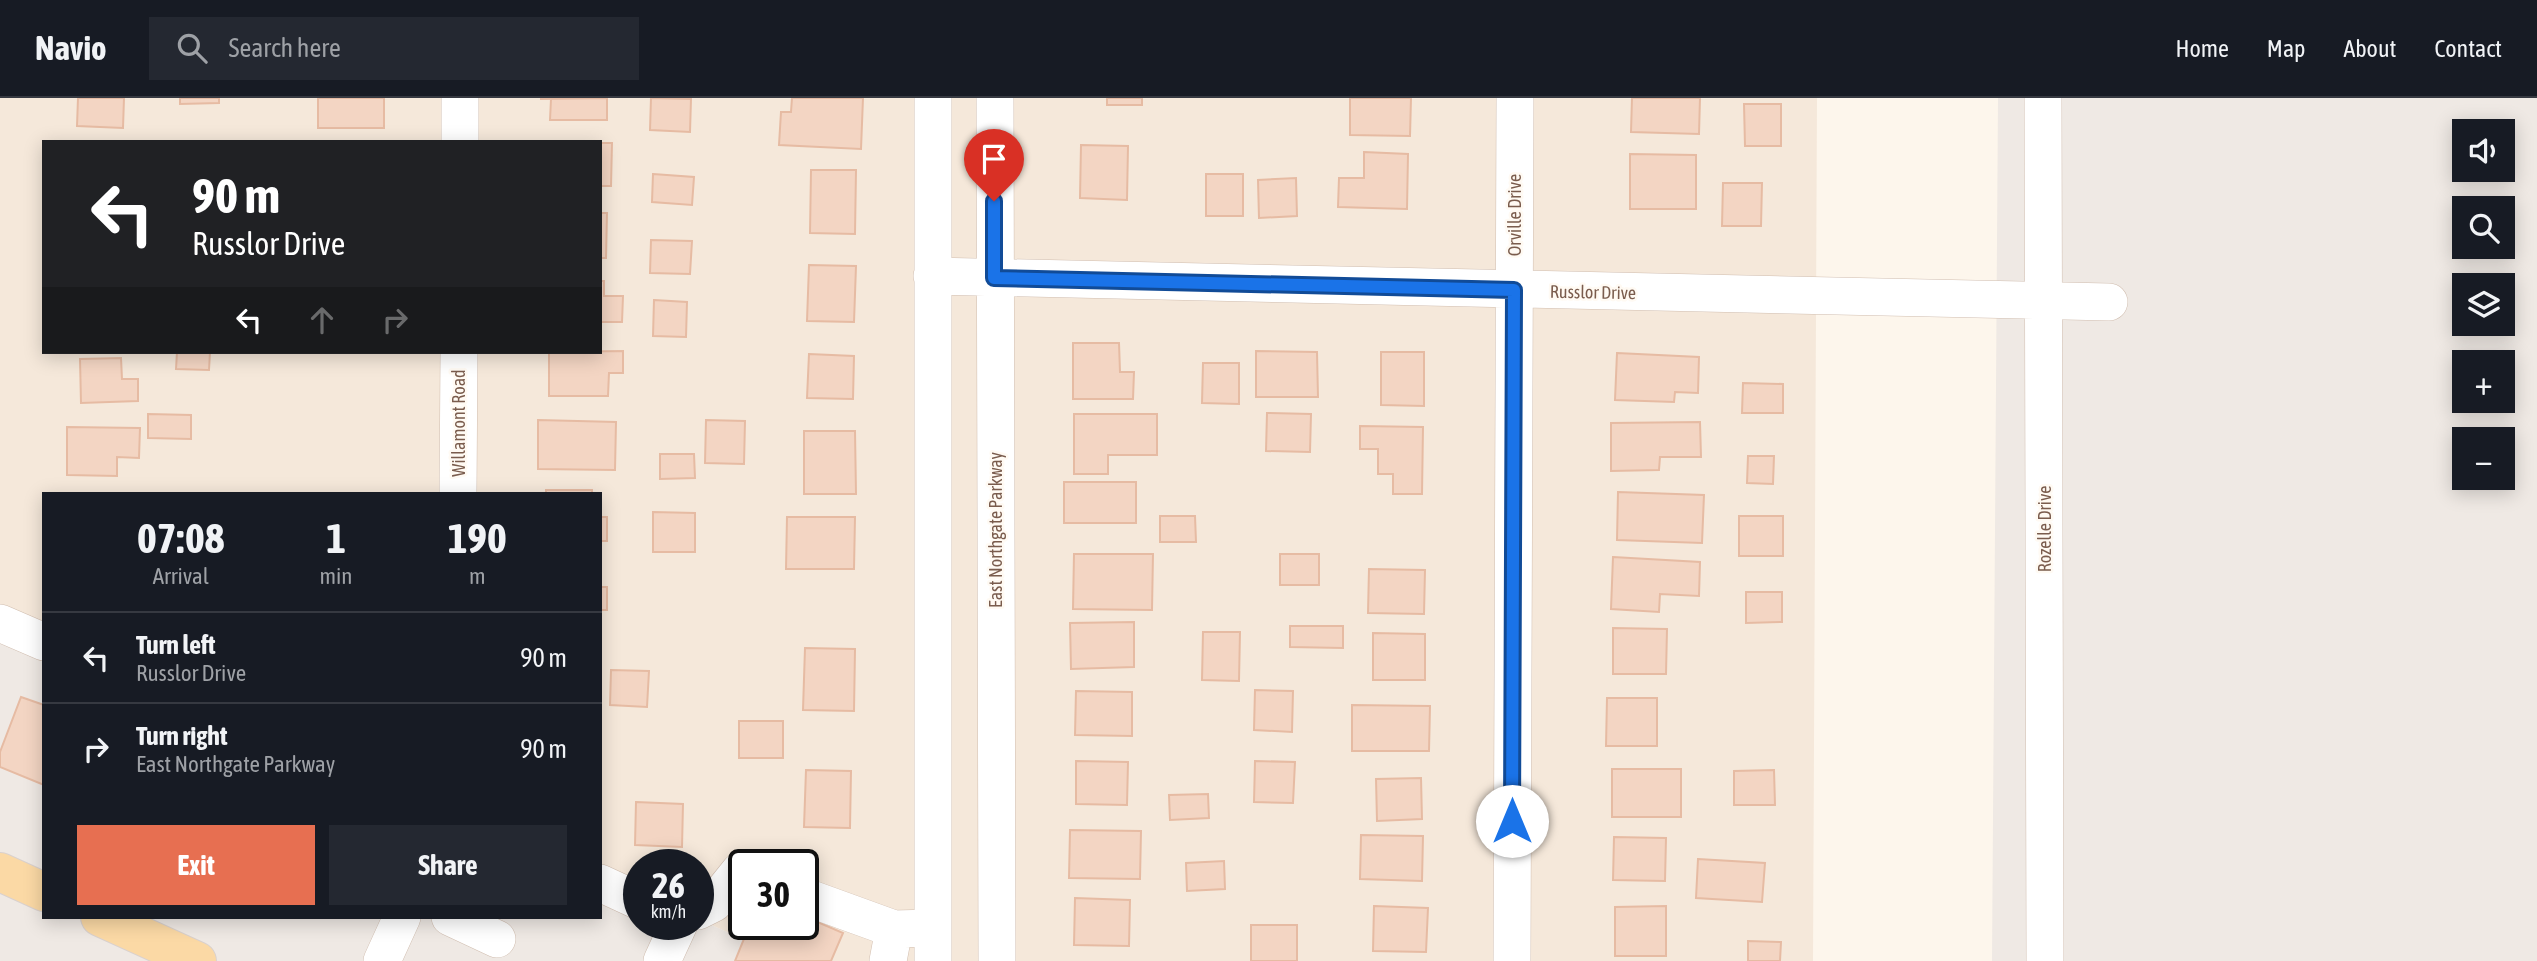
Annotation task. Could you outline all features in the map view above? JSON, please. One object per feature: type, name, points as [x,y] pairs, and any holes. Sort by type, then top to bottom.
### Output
[{"type":"main road","points":[[0,872],[42,891]]},
{"type":"main road","points":[[104,919],[197,961]]},
{"type":"street","points":[[460,98],[460,140]]},
{"type":"street","points":[[819,905],[891,945],[933,944],[933,98]]},
{"type":"street","name":"East Northgate Parkway","points":[[995,98],[997,961]]},
{"type":"street","name":"Orville Drive","points":[[1511,961],[1515,98]]},
{"type":"street","name":"Rozelle Drive","points":[[2043,98],[2045,961]]},
{"type":"street","name":"Russlor Drive","points":[[932,276],[2109,303]]},
{"type":"street","name":"Willamont Road","points":[[458,492],[459,354]]},
{"type":"street","points":[[0,623],[42,641]]},
{"type":"street","points":[[602,884],[623,894]]},
{"type":"street","points":[[714,903],[728,886]]},
{"type":"street","points":[[382,961],[401,919]]},
{"type":"street","points":[[454,919],[497,939]]},
{"type":"street","points":[[662,961],[672,940]]},
{"type":"shaded area","points":[[0,98],[1817,98],[1813,961],[792,961],[745,940],[819,940],[819,849],[728,849],[728,932],[714,926],[714,849],[623,849],[623,885],[602,876],[602,492],[42,492],[42,624],[0,605]]},
{"type":"shaded area","points":[[1998,98],[2537,98],[2537,961],[1992,961]]},
{"type":"shaded area","points":[[0,605],[42,624],[42,919],[602,919],[602,876],[623,885],[623,940],[714,940],[714,926],[728,932],[728,940],[745,940],[792,961],[0,961]]},
{"type":"building","points":[[78,98],[124,98],[123,128],[77,126]]},
{"type":"building","points":[[180,98],[219,98],[219,103],[180,104]]},
{"type":"building","points":[[318,98],[384,98],[384,128],[318,128]]},
{"type":"building","points":[[607,98],[607,120],[550,120],[551,99],[540,99]]},
{"type":"building","points":[[651,98],[691,99],[690,132],[650,130]]},
{"type":"building","points":[[792,98],[863,98],[861,149],[779,145],[781,112],[791,112]]},
{"type":"building","points":[[1107,98],[1142,98],[1142,105],[1107,105]]},
{"type":"building","points":[[1350,98],[1411,98],[1410,136],[1350,135]]},
{"type":"building","points":[[1632,98],[1700,98],[1699,134],[1631,132]]},
{"type":"building","points":[[1744,104],[1781,104],[1781,146],[1745,146]]},
{"type":"building","points":[[602,143],[612,143],[611,186],[602,186]]},
{"type":"building","points":[[1081,145],[1128,146],[1127,200],[1080,198]]},
{"type":"building","points":[[1364,152],[1408,154],[1407,209],[1338,207],[1339,178],[1364,178]]},
{"type":"building","points":[[1630,154],[1696,155],[1696,209],[1630,209]]},
{"type":"building","points":[[811,170],[856,170],[855,234],[810,233]]},
{"type":"building","points":[[653,174],[694,177],[692,205],[652,202]]},
{"type":"building","points":[[1206,174],[1243,174],[1243,216],[1206,216]]},
{"type":"building","points":[[1296,178],[1297,216],[1259,218],[1258,180]]},
{"type":"building","points":[[1723,183],[1762,183],[1761,226],[1722,226]]},
{"type":"building","points":[[602,213],[607,213],[606,258],[602,258]]},
{"type":"building","points":[[651,240],[692,241],[690,274],[650,273]]},
{"type":"building","points":[[809,265],[856,266],[854,322],[807,321]]},
{"type":"building","points":[[602,281],[604,296],[623,296],[622,322],[602,322]]},
{"type":"building","points":[[654,300],[687,302],[686,337],[653,336]]},
{"type":"building","points":[[1073,343],[1119,343],[1120,372],[1134,372],[1133,399],[1073,399]]},
{"type":"building","points":[[602,351],[623,351],[623,373],[609,373],[608,396],[549,396],[549,354],[602,354]]},
{"type":"building","points":[[1256,351],[1317,352],[1318,397],[1256,397]]},
{"type":"building","points":[[1381,352],[1424,352],[1424,406],[1381,405]]},
{"type":"building","points":[[1617,353],[1699,357],[1698,393],[1675,392],[1674,402],[1615,400]]},
{"type":"building","points":[[177,354],[210,354],[209,370],[176,369]]},
{"type":"building","points":[[809,354],[854,356],[853,399],[807,398]]},
{"type":"building","points":[[121,358],[122,379],[138,379],[138,401],[81,403],[80,359]]},
{"type":"building","points":[[1203,363],[1239,363],[1239,404],[1202,403]]},
{"type":"building","points":[[1743,383],[1783,384],[1783,413],[1742,413]]},
{"type":"building","points":[[1267,413],[1311,414],[1310,452],[1266,451]]},
{"type":"building","points":[[148,414],[191,415],[191,439],[148,438]]},
{"type":"building","points":[[1074,414],[1157,414],[1157,455],[1108,455],[1108,474],[1074,474]]},
{"type":"building","points":[[538,420],[616,422],[615,470],[538,469]]},
{"type":"building","points":[[706,420],[745,421],[744,464],[705,463]]},
{"type":"building","points":[[1700,422],[1701,457],[1660,457],[1659,470],[1611,471],[1611,423]]},
{"type":"building","points":[[1360,426],[1423,427],[1422,494],[1393,494],[1393,474],[1378,474],[1378,449],[1360,449]]},
{"type":"building","points":[[67,427],[140,428],[139,458],[117,457],[117,476],[67,475]]},
{"type":"building","points":[[804,431],[855,431],[856,494],[804,494]]},
{"type":"building","points":[[660,454],[694,454],[695,478],[660,479]]},
{"type":"building","points":[[1748,456],[1774,456],[1773,484],[1747,483]]},
{"type":"building","points":[[1064,482],[1136,482],[1136,523],[1064,523]]},
{"type":"building","points":[[546,490],[592,490],[592,492]]},
{"type":"building","points":[[1618,492],[1704,495],[1702,543],[1617,540]]},
{"type":"building","points":[[653,512],[695,513],[695,552],[653,552]]},
{"type":"building","points":[[1160,516],[1195,516],[1196,542],[1160,542]]},
{"type":"building","points":[[1739,516],[1783,516],[1783,556],[1739,556]]},
{"type":"building","points":[[602,517],[607,517],[607,541],[602,541]]},
{"type":"building","points":[[787,517],[855,517],[854,569],[786,569]]},
{"type":"building","points":[[1074,554],[1153,554],[1152,610],[1073,609]]},
{"type":"building","points":[[1280,554],[1319,554],[1319,585],[1280,585]]},
{"type":"building","points":[[1613,557],[1700,562],[1699,596],[1660,594],[1659,612],[1611,609]]},
{"type":"building","points":[[1369,569],[1425,570],[1424,614],[1368,613]]},
{"type":"building","points":[[602,587],[607,587],[607,610],[602,610]]},
{"type":"building","points":[[1746,592],[1782,592],[1782,622],[1746,623]]},
{"type":"building","points":[[1134,622],[1134,667],[1071,669],[1070,623]]},
{"type":"building","points":[[1290,626],[1343,626],[1343,648],[1290,647]]},
{"type":"building","points":[[1613,628],[1667,629],[1666,674],[1613,674]]},
{"type":"building","points":[[1203,632],[1240,632],[1239,681],[1202,680]]},
{"type":"building","points":[[1373,633],[1425,634],[1425,680],[1373,680]]},
{"type":"building","points":[[805,648],[855,649],[854,711],[803,710]]},
{"type":"building","points":[[611,670],[649,671],[647,707],[610,705]]},
{"type":"building","points":[[1255,690],[1293,691],[1292,732],[1254,730]]},
{"type":"building","points":[[1076,691],[1132,692],[1132,736],[1075,735]]},
{"type":"building","points":[[21,697],[42,704],[42,784],[0,767],[0,752]]},
{"type":"building","points":[[1607,698],[1657,698],[1657,746],[1606,746]]},
{"type":"building","points":[[1352,705],[1430,706],[1429,751],[1352,751]]},
{"type":"building","points":[[739,721],[783,721],[783,758],[739,758]]},
{"type":"building","points":[[1076,761],[1128,762],[1127,805],[1076,804]]},
{"type":"building","points":[[1255,761],[1295,762],[1293,803],[1254,802]]},
{"type":"building","points":[[1612,769],[1681,769],[1681,817],[1612,817]]},
{"type":"building","points":[[806,770],[851,771],[850,828],[804,827]]},
{"type":"building","points":[[1774,770],[1775,805],[1734,805],[1734,771]]},
{"type":"building","points":[[1421,778],[1422,819],[1377,821],[1376,779]]},
{"type":"building","points":[[1208,794],[1209,818],[1170,820],[1169,795]]},
{"type":"building","points":[[636,802],[683,804],[682,847],[635,845]]},
{"type":"building","points":[[1070,830],[1141,831],[1140,879],[1069,878]]},
{"type":"building","points":[[1361,835],[1423,836],[1422,881],[1360,879]]},
{"type":"building","points":[[1614,837],[1666,838],[1665,881],[1613,880]]},
{"type":"building","points":[[1698,859],[1765,863],[1762,902],[1696,898]]},
{"type":"building","points":[[1224,861],[1225,889],[1187,891],[1186,863]]},
{"type":"building","points":[[1075,898],[1130,900],[1129,946],[1074,945]]},
{"type":"building","points":[[1374,906],[1428,908],[1426,952],[1373,951]]},
{"type":"building","points":[[1666,906],[1666,956],[1615,956],[1615,907]]},
{"type":"building","points":[[819,923],[843,933],[831,961],[735,961],[744,940],[819,940]]},
{"type":"building","points":[[1251,925],[1297,925],[1297,961],[1251,961]]},
{"type":"building","points":[[1748,941],[1781,942],[1780,961],[1748,961]]},
{"type":"route","points":[[994,201],[994,278],[1514,290],[1512,821]]}]
